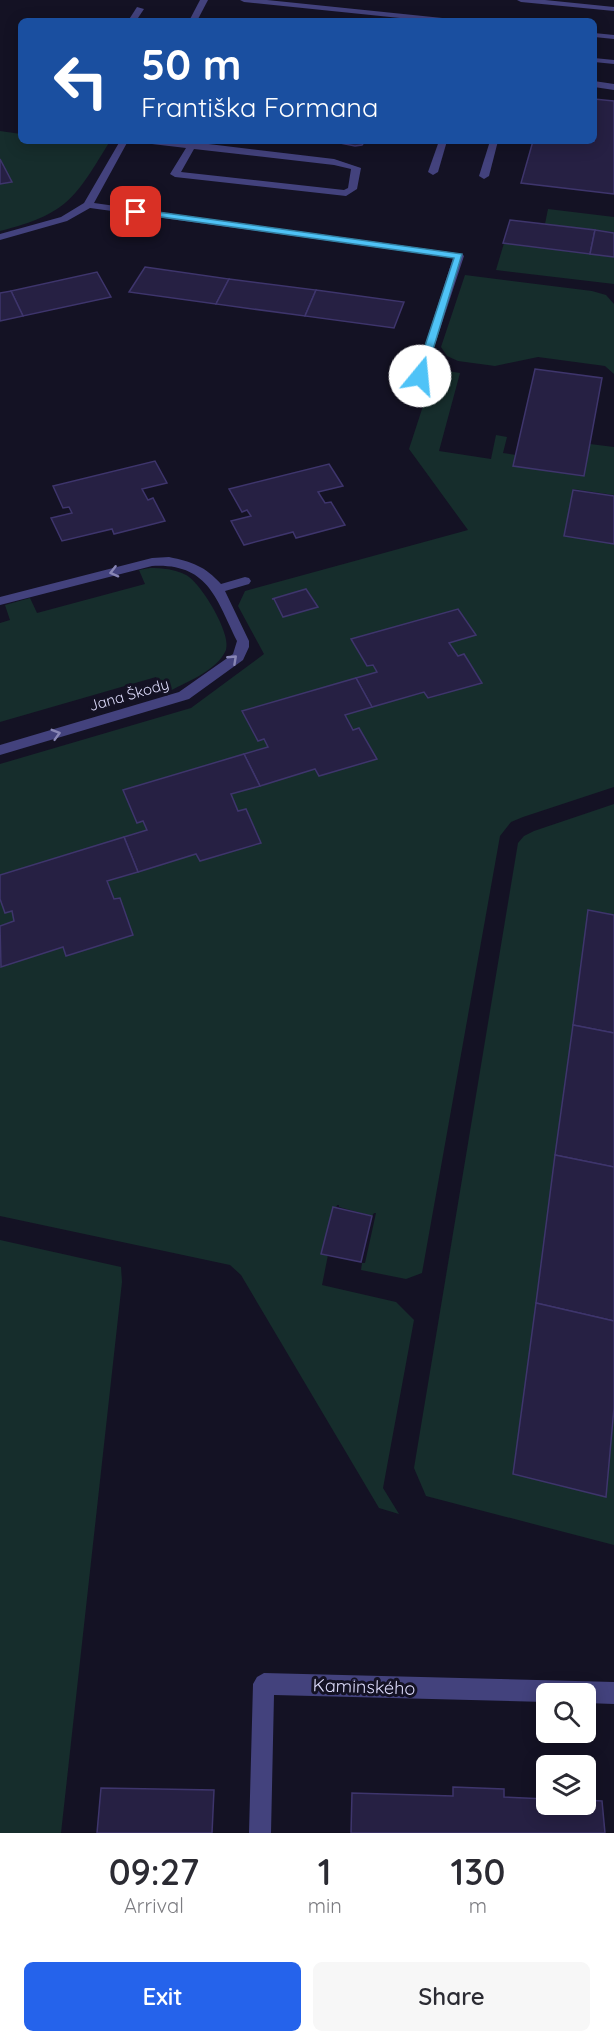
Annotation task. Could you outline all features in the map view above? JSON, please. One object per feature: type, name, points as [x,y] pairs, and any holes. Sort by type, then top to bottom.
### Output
[{"type":"street","points":[[195,18],[204,0]]},
{"type":"street","points":[[244,0],[422,18]]},
{"type":"street","points":[[521,0],[614,9]]},
{"type":"street","points":[[134,18],[140,9]]},
{"type":"street","points":[[597,35],[614,37]]},
{"type":"street","points":[[597,60],[614,62]]},
{"type":"street","points":[[597,84],[614,87]]},
{"type":"street","points":[[0,237],[64,219],[88,205],[122,144]]},
{"type":"street","points":[[176,144],[345,165],[356,168],[352,189],[346,193],[175,174],[192,146]]},
{"type":"street","points":[[433,172],[442,144]]},
{"type":"street","points":[[484,176],[493,144]]},
{"type":"street","points":[[88,205],[459,256],[420,376]]},
{"type":"street","name":"Jana Škody","points":[[0,601],[152,562],[183,564],[204,573],[218,589],[243,641],[238,657],[184,696],[0,750]]},
{"type":"street","points":[[218,589],[246,581]]},
{"type":"street","name":"Kaminského","points":[[260,1833],[264,1684],[614,1694]]},
{"type":"green space","points":[[0,131],[18,134],[18,144],[108,144],[88,177],[67,201],[41,218],[0,231]]},
{"type":"green space","points":[[548,209],[614,217],[614,232],[545,224]]},
{"type":"green space","points":[[504,243],[614,256],[614,284],[496,270]]},
{"type":"green space","points":[[465,275],[592,291],[606,295],[614,304],[614,374],[605,366],[538,357],[495,366],[458,361],[447,356],[441,347]]},
{"type":"green space","points":[[435,369],[460,373],[439,451],[491,459],[496,435],[507,437],[503,453],[516,455],[514,465],[584,475],[590,444],[614,447],[614,495],[573,489],[565,535],[614,543],[614,787],[511,822],[500,836],[422,1273],[406,1279],[361,1270],[362,1263],[365,1263],[376,1213],[372,1216],[337,1205],[325,1254],[328,1255],[322,1285],[396,1302],[414,1320],[383,1488],[399,1514],[379,1508],[241,1275],[230,1265],[0,1216],[0,764],[191,708],[264,654],[238,606],[245,591],[468,530],[409,449]]},
{"type":"green space","points":[[150,568],[177,571],[186,575],[199,588],[214,610],[224,633],[227,643],[222,657],[199,676],[166,693],[156,677],[0,722],[0,623],[10,620],[5,605],[30,598],[37,613],[145,584],[139,570]]},
{"type":"green space","points":[[614,804],[614,1545],[426,1496],[414,1468],[518,843],[524,836],[534,831]]},
{"type":"green space","points":[[0,1240],[121,1267],[122,1282],[61,1833],[0,1833]]},
{"type":"building","points":[[597,99],[614,101],[614,194],[521,183],[532,144],[597,144]]},
{"type":"building","points":[[0,159],[12,182],[0,184]]},
{"type":"building","points":[[510,220],[595,230],[590,254],[503,243]]},
{"type":"building","points":[[595,230],[614,233],[614,257],[590,254]]},
{"type":"building","points":[[145,267],[229,279],[216,304],[129,292]]},
{"type":"building","points":[[97,272],[111,297],[23,316],[11,291]]},
{"type":"building","points":[[229,279],[316,290],[305,316],[216,304]]},
{"type":"building","points":[[316,290],[404,302],[394,328],[305,316]]},
{"type":"building","points":[[11,291],[23,316],[0,321],[0,293]]},
{"type":"building","points":[[535,369],[602,378],[584,476],[513,466]]},
{"type":"building","points":[[155,461],[167,483],[142,489],[148,500],[153,498],[165,521],[114,534],[112,529],[62,541],[51,518],[72,513],[69,507],[63,508],[53,486]]},
{"type":"building","points":[[329,464],[343,486],[318,492],[325,503],[331,502],[345,525],[296,538],[293,532],[244,545],[231,521],[251,516],[247,510],[242,512],[229,489]]},
{"type":"building","points":[[573,490],[614,496],[614,544],[564,536]]},
{"type":"building","points":[[306,589],[318,607],[283,617],[272,599]]},
{"type":"building","points":[[458,609],[476,635],[449,643],[458,656],[464,654],[482,683],[428,698],[424,692],[372,707],[356,678],[377,672],[373,665],[367,666],[351,639]]},
{"type":"building","points":[[356,678],[372,707],[345,715],[353,730],[359,728],[377,759],[319,776],[315,769],[260,786],[244,754],[268,747],[264,739],[258,741],[242,711]]},
{"type":"building","points":[[244,754],[260,786],[231,794],[238,811],[246,809],[261,843],[200,861],[196,854],[138,872],[124,837],[147,830],[143,821],[137,823],[123,790]]},
{"type":"building","points":[[124,837],[138,872],[107,881],[114,899],[120,898],[133,935],[66,956],[63,947],[1,967],[0,926],[14,921],[12,911],[5,913],[0,899],[0,875]]},
{"type":"building","points":[[588,910],[614,915],[614,1033],[573,1025]]},
{"type":"building","points":[[573,1025],[614,1033],[614,1167],[555,1155]]},
{"type":"building","points":[[555,1155],[614,1167],[614,1321],[536,1303]]},
{"type":"building","points":[[333,1207],[372,1216],[361,1262],[321,1254]]},
{"type":"building","points":[[536,1303],[614,1321],[614,1408],[606,1497],[513,1474]]},
{"type":"building","points":[[453,1787],[504,1789],[504,1797],[536,1799],[536,1815],[596,1815],[596,1801],[602,1801],[605,1833],[351,1833],[352,1793],[453,1796]]},
{"type":"building","points":[[101,1788],[214,1790],[212,1833],[97,1833]]},
{"type":"route","points":[[136,212],[459,256],[420,376]]}]
